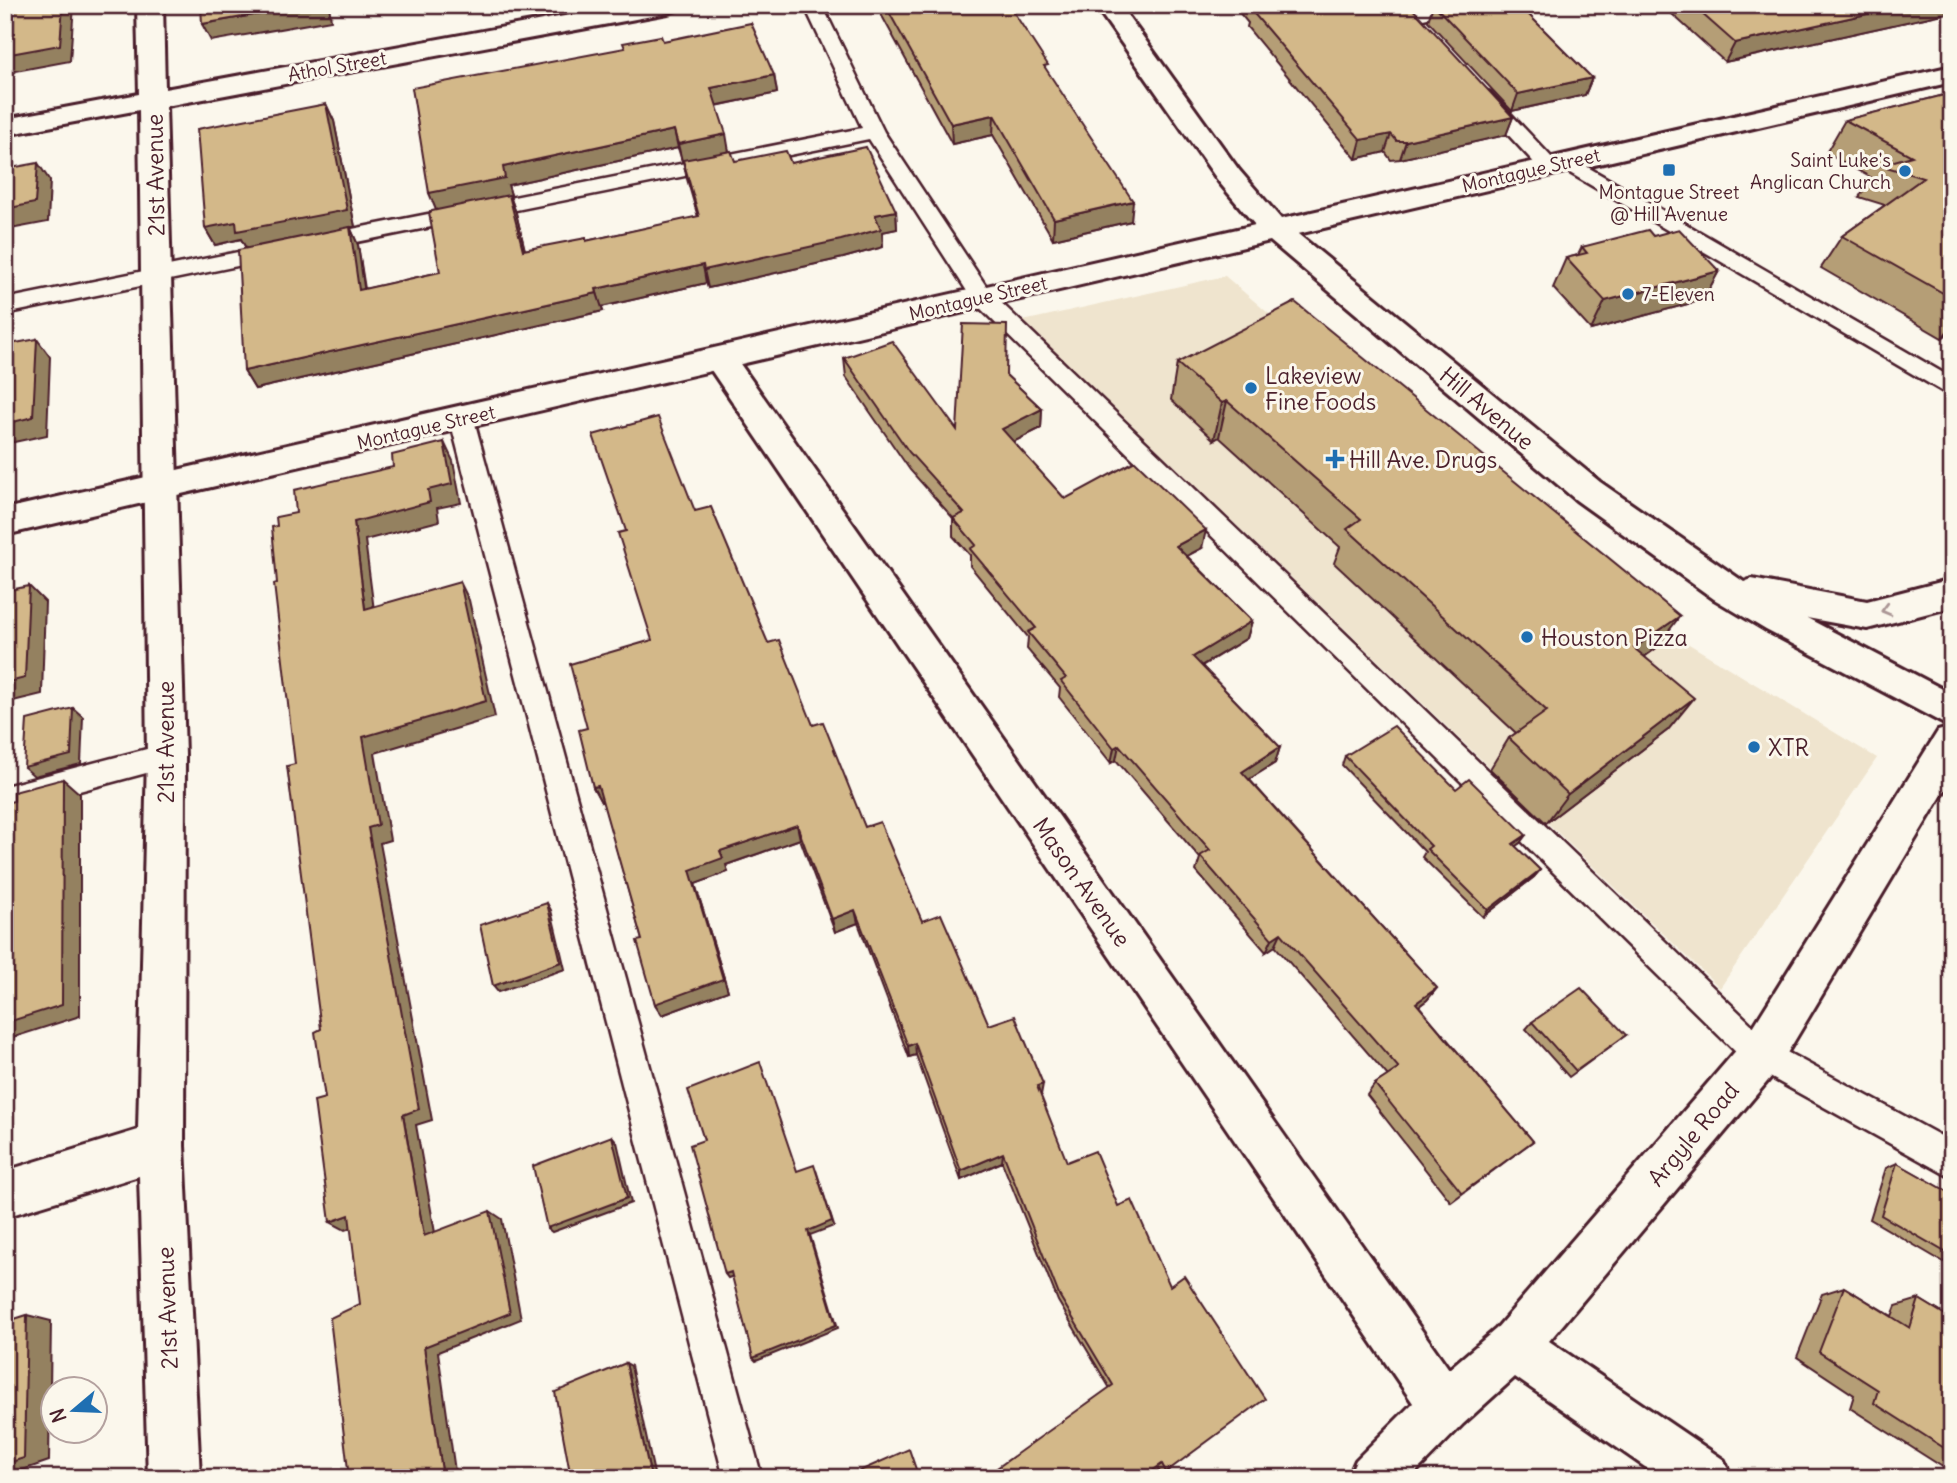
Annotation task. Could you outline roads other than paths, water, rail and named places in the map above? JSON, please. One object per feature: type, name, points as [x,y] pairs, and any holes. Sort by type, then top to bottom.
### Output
[{"type":"street","name":"21st Avenue","points":[[150,5],[166,756],[161,1146],[174,1478]]},
{"type":"street","name":"Athol Street","points":[[5,127],[668,5]]},
{"type":"street","name":"Hill Avenue","points":[[1107,5],[1229,176],[1273,229],[1587,491],[1727,589],[1779,620],[1952,712]]},
{"type":"street","name":"Montague Street","points":[[5,522],[1952,74]]},
{"type":"street","name":"Mason Avenue","points":[[720,359],[1445,1406]]},
{"type":"street","points":[[1727,589],[1867,615],[1952,593]]},
{"type":"street","name":"Argyle Road","points":[[1374,1478],[1445,1406],[1513,1346],[1761,1055],[1952,743]]},
{"type":"street","points":[[5,1194],[161,1146]]},
{"type":"street","points":[[1513,1346],[1706,1478]]},
{"type":"lane","points":[[813,5],[874,132],[982,297],[1761,1055],[1952,1161]]},
{"type":"lane","points":[[1405,11],[1461,5]]},
{"type":"lane","points":[[1405,11],[1428,36]]},
{"type":"lane","points":[[1474,86],[1556,164],[1952,389]]},
{"type":"lane","points":[[5,307],[874,132]]},
{"type":"lane","points":[[462,419],[743,1478]]},
{"type":"lane","points":[[5,799],[166,756]]},
{"type":"place","name":"Montague Street @ Hill Avenue","points":[[1669,170]]},
{"type":"place","name":"Saint Luke's Anglican Church","points":[[1905,171]]},
{"type":"place","name":"7-Eleven","points":[[1628,294]]},
{"type":"place","name":"Lakeview Fine Foods","points":[[1251,388]]},
{"type":"place","name":"Hill Ave. Drugs","points":[[1335,459]]},
{"type":"place","name":"Houston Pizza","points":[[1527,637]]},
{"type":"place","name":"XTR","points":[[1754,747]]}]
